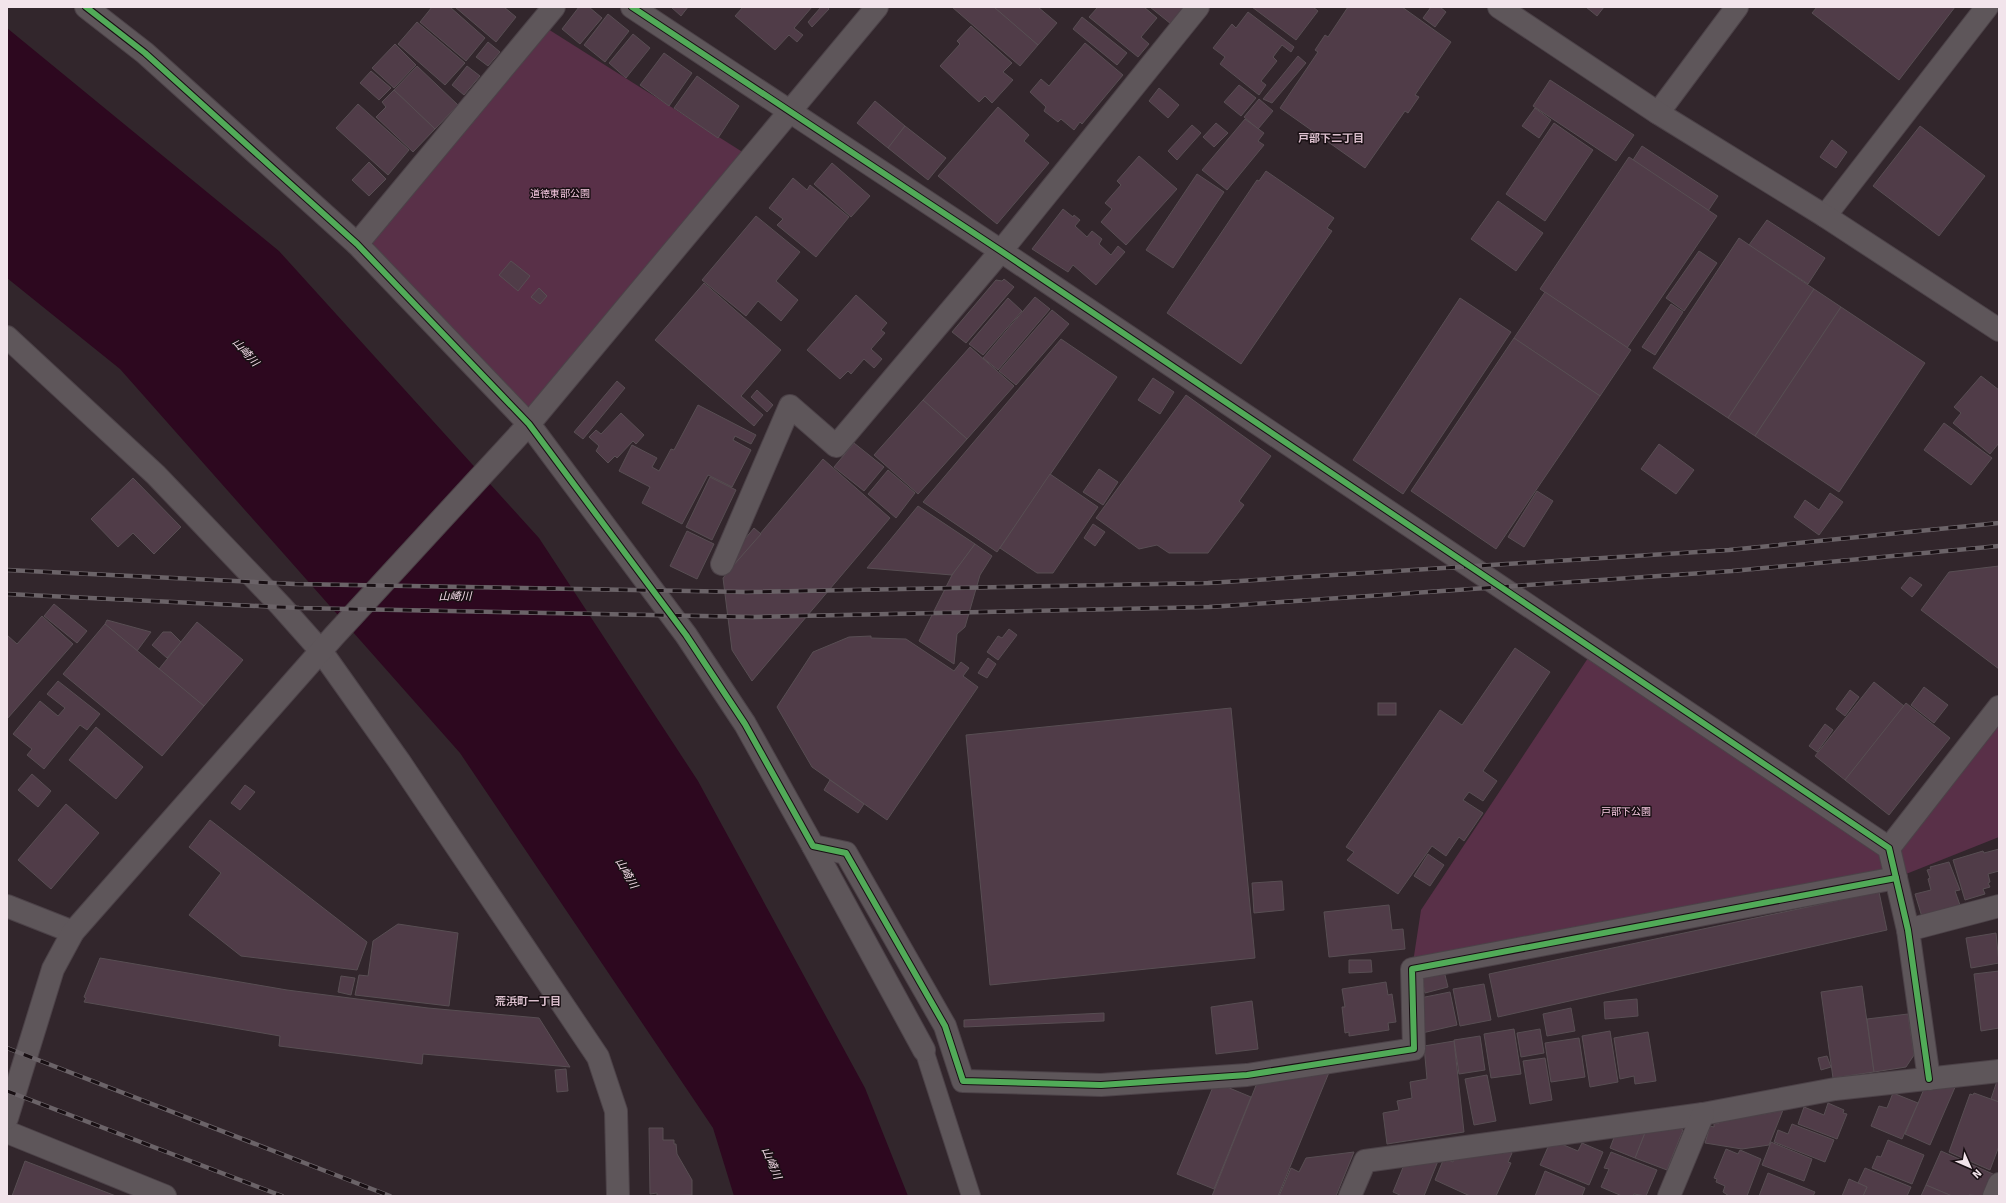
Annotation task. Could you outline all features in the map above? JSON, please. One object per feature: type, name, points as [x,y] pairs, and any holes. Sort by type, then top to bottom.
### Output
[{"type":"street","points":[[86,7],[145,53],[357,244],[522,432],[686,635],[745,724],[924,1050]]},
{"type":"street","points":[[357,244],[554,7]]},
{"type":"street","points":[[632,7],[1001,250],[1890,848],[1908,930],[1929,1079]]},
{"type":"street","points":[[7,1118],[53,969],[73,932],[328,643],[522,432],[877,7]]},
{"type":"street","points":[[722,564],[790,406],[836,446],[1001,250],[1198,7]]},
{"type":"street","points":[[1499,7],[1658,113],[1825,216],[1998,329]]},
{"type":"street","points":[[1658,113],[1737,7]]},
{"type":"street","points":[[1825,216],[1987,7]]},
{"type":"street","points":[[7,337],[156,475],[281,606],[328,643],[399,761],[598,1057],[616,1111],[618,1196]]},
{"type":"street","points":[[1890,848],[1999,707]]},
{"type":"street","points":[[813,846],[846,853],[945,1026],[963,1081],[994,1082],[1101,1085],[1247,1075],[1414,1049],[1412,969],[1896,878]]},
{"type":"street","points":[[7,906],[73,932]]},
{"type":"street","points":[[1908,930],[1999,906]]},
{"type":"street","points":[[1350,1196],[1365,1161],[1703,1114],[1835,1089],[1999,1071]]},
{"type":"street","points":[[1669,1196],[1703,1114]]},
{"type":"street","points":[[7,1132],[165,1196]]},
{"type":"street","points":[[1994,1196],[1999,1184]]},
{"type":"lane","points":[[924,1050],[971,1196]]},
{"type":"green space","name":"道徳東部公園","points":[[540,24],[752,158],[529,424],[357,244]]},
{"type":"green space","name":"戸部下公園","points":[[1594,649],[1889,848],[1999,707],[1999,837],[1896,878],[1412,969],[1421,910]]},
{"type":"water","name":"山崎川","points":[[7,28],[279,251],[539,538],[698,781],[865,1088],[908,1196],[734,1196],[713,1128],[460,753],[120,369],[7,278]]},
{"type":"building","points":[[432,7],[450,7],[485,38],[466,61],[420,22]]},
{"type":"building","points":[[455,7],[504,7],[516,17],[496,42]]},
{"type":"building","points":[[579,7],[589,7],[602,18],[580,44],[562,29]]},
{"type":"building","points":[[671,7],[688,7],[681,16]]},
{"type":"building","points":[[743,7],[812,7],[794,28],[803,35],[797,42],[789,35],[775,50],[735,16]]},
{"type":"building","points":[[821,7],[827,7],[829,9],[812,27],[808,22]]},
{"type":"building","points":[[952,7],[994,7],[1038,45],[1020,66]]},
{"type":"building","points":[[994,7],[1038,7],[1057,23],[1038,45]]},
{"type":"building","points":[[1098,7],[1144,7],[1157,18],[1141,37],[1149,44],[1138,57],[1089,17]]},
{"type":"building","points":[[1150,7],[1181,7],[1183,8],[1171,24]]},
{"type":"building","points":[[1252,7],[1313,7],[1318,11],[1296,40]]},
{"type":"building","points":[[1348,7],[1402,7],[1451,42],[1415,95],[1419,97],[1408,113],[1405,111],[1365,168],[1280,108],[1318,52],[1315,50],[1325,35],[1328,37]]},
{"type":"building","points":[[1431,7],[1440,7],[1446,12],[1435,27],[1423,18]]},
{"type":"building","points":[[1586,7],[1604,7],[1597,16]]},
{"type":"building","points":[[1817,7],[1955,7],[1899,80],[1812,13]]},
{"type":"building","points":[[1248,12],[1294,47],[1291,52],[1282,45],[1273,57],[1277,61],[1261,81],[1266,85],[1259,95],[1220,64],[1225,57],[1213,48],[1232,24],[1236,28]]},
{"type":"building","points":[[608,14],[629,31],[605,62],[584,45]]},
{"type":"building","points":[[1082,17],[1127,53],[1117,65],[1073,29]]},
{"type":"building","points":[[417,22],[465,63],[445,85],[398,44]]},
{"type":"building","points":[[971,26],[1012,63],[1003,72],[1013,80],[992,103],[985,96],[979,102],[940,66],[960,44],[957,41]]},
{"type":"building","points":[[633,34],[650,48],[626,78],[609,63]]},
{"type":"building","points":[[488,42],[500,52],[488,66],[476,57]]},
{"type":"building","points":[[1085,43],[1123,75],[1082,124],[1080,122],[1074,130],[1061,119],[1058,122],[1044,111],[1046,107],[1030,92],[1041,79],[1049,86]]},
{"type":"building","points":[[395,44],[416,65],[394,88],[372,68]]},
{"type":"building","points":[[664,53],[692,73],[669,106],[640,85]]},
{"type":"building","points":[[1298,56],[1306,63],[1272,103],[1263,99]]},
{"type":"building","points":[[417,66],[458,105],[435,129],[394,90]]},
{"type":"building","points":[[467,66],[480,76],[464,95],[452,85]]},
{"type":"building","points":[[371,71],[391,88],[379,100],[360,83]]},
{"type":"building","points":[[697,76],[739,106],[718,138],[674,108]]},
{"type":"building","points":[[1550,80],[1634,135],[1616,161],[1533,106]]},
{"type":"building","points":[[1239,85],[1256,98],[1241,116],[1224,102]]},
{"type":"building","points":[[1159,88],[1179,105],[1168,118],[1149,101]]},
{"type":"building","points":[[394,90],[435,129],[413,152],[376,117],[386,107],[382,102]]},
{"type":"building","points":[[1259,99],[1273,111],[1258,129],[1244,117]]},
{"type":"building","points":[[875,101],[905,126],[888,148],[857,123]]},
{"type":"building","points":[[358,104],[409,150],[388,175],[336,128]]},
{"type":"building","points":[[998,107],[1029,135],[1024,141],[1049,163],[997,224],[938,176]]},
{"type":"building","points":[[1535,108],[1551,120],[1539,138],[1522,126]]},
{"type":"building","points":[[1245,119],[1264,133],[1258,141],[1264,145],[1227,190],[1202,170]]},
{"type":"building","points":[[1216,123],[1228,133],[1214,147],[1203,137]]},
{"type":"building","points":[[1554,123],[1593,150],[1545,221],[1506,194]]},
{"type":"building","points":[[1192,125],[1201,133],[1177,160],[1168,151]]},
{"type":"building","points":[[905,126],[946,158],[928,180],[888,148]]},
{"type":"building","points":[[1920,126],[1985,176],[1939,236],[1873,186]]},
{"type":"building","points":[[1832,140],[1847,152],[1836,168],[1820,157]]},
{"type":"building","points":[[1642,146],[1718,196],[1708,211],[1633,160]]},
{"type":"building","points":[[1139,156],[1177,189],[1126,245],[1101,222],[1112,209],[1105,203],[1121,185],[1117,181]]},
{"type":"building","points":[[1629,157],[1717,216],[1627,348],[1540,289]]},
{"type":"building","points":[[369,162],[386,179],[369,196],[352,180]]},
{"type":"building","points":[[832,163],[870,196],[851,217],[814,184]]},
{"type":"building","points":[[1266,171],[1334,218],[1327,228],[1332,231],[1241,364],[1167,313],[1257,180],[1259,181]]},
{"type":"building","points":[[1197,174],[1224,192],[1173,268],[1146,250]]},
{"type":"building","points":[[793,178],[807,190],[810,185],[849,217],[816,257],[777,225],[783,219],[769,208]]},
{"type":"building","points":[[1498,201],[1543,233],[1516,271],[1471,239]]},
{"type":"building","points":[[1063,209],[1073,217],[1074,215],[1080,220],[1075,226],[1087,237],[1092,231],[1102,239],[1099,244],[1111,255],[1118,246],[1125,252],[1096,285],[1073,265],[1068,272],[1032,249]]},
{"type":"building","points":[[756,216],[800,252],[776,281],[798,300],[781,321],[758,301],[746,316],[702,280]]},
{"type":"building","points":[[1767,220],[1825,258],[1808,284],[1749,245]]},
{"type":"building","points":[[1739,238],[1814,289],[1728,418],[1653,368]]},
{"type":"building","points":[[1699,251],[1717,263],[1684,311],[1666,298]]},
{"type":"building","points":[[511,261],[530,276],[518,291],[499,275]]},
{"type":"building","points":[[1004,279],[1014,287],[966,343],[952,332],[996,280],[1002,281]]},
{"type":"building","points":[[704,283],[781,350],[741,396],[763,415],[754,426],[655,340]]},
{"type":"building","points":[[539,288],[547,296],[540,304],[531,297]]},
{"type":"building","points":[[1814,289],[1841,307],[1755,436],[1728,418]]},
{"type":"building","points":[[1545,292],[1631,350],[1600,396],[1514,338]]},
{"type":"building","points":[[856,295],[887,323],[881,330],[885,333],[871,349],[882,359],[874,368],[864,359],[851,374],[848,371],[840,379],[807,350]]},
{"type":"building","points":[[1035,297],[1050,309],[998,370],[983,358]]},
{"type":"building","points":[[1008,298],[1022,311],[983,355],[969,344]]},
{"type":"building","points":[[1460,298],[1511,332],[1403,494],[1353,460]]},
{"type":"building","points":[[1671,304],[1683,312],[1655,355],[1642,347]]},
{"type":"building","points":[[1841,307],[1925,363],[1839,492],[1755,436]]},
{"type":"building","points":[[1052,310],[1069,324],[1016,385],[999,371]]},
{"type":"building","points":[[1514,338],[1600,396],[1496,549],[1411,491]]},
{"type":"building","points":[[1061,339],[1117,377],[997,552],[923,502]]},
{"type":"building","points":[[970,347],[1014,386],[967,439],[923,400]]},
{"type":"building","points":[[1981,376],[1999,390],[1999,443],[1990,454],[1953,423],[1961,413],[1954,407]]},
{"type":"building","points":[[1153,378],[1174,392],[1160,414],[1138,400]]},
{"type":"building","points":[[617,381],[625,388],[583,439],[574,432]]},
{"type":"building","points":[[757,390],[773,405],[767,412],[751,397]]},
{"type":"building","points":[[1186,395],[1271,456],[1239,501],[1244,505],[1208,553],[1169,553],[1157,545],[1139,549],[1096,518]]},
{"type":"building","points":[[923,400],[967,439],[918,494],[874,455]]},
{"type":"building","points":[[698,405],[756,435],[751,444],[735,436],[733,440],[751,450],[732,487],[708,475],[682,524],[642,503],[650,487],[619,471],[632,445],[657,458],[652,467],[659,471],[671,449],[674,450]]},
{"type":"building","points":[[621,413],[644,435],[636,444],[633,441],[617,458],[615,456],[608,463],[596,451],[599,446],[589,437],[596,430],[601,434]]},
{"type":"building","points":[[1944,423],[1992,458],[1971,485],[1924,450]]},
{"type":"building","points":[[854,443],[884,467],[864,491],[834,467]]},
{"type":"building","points":[[1659,444],[1694,470],[1676,494],[1641,469]]},
{"type":"building","points":[[823,459],[890,518],[752,681],[732,650],[723,578]]},
{"type":"building","points":[[1099,469],[1118,482],[1103,505],[1083,492]]},
{"type":"building","points":[[888,470],[915,493],[896,518],[868,494]]},
{"type":"building","points":[[1050,474],[1098,507],[1053,573],[1037,573],[1000,548]]},
{"type":"building","points":[[710,477],[736,490],[712,540],[686,527]]},
{"type":"building","points":[[133,478],[181,527],[154,554],[133,533],[118,547],[91,519]]},
{"type":"building","points":[[1537,491],[1553,501],[1524,547],[1508,537]]},
{"type":"building","points":[[1830,493],[1843,502],[1819,535],[1794,517],[1805,500],[1819,510]]},
{"type":"building","points":[[918,506],[975,544],[952,575],[867,568]]},
{"type":"building","points":[[1093,524],[1105,532],[1095,546],[1084,538]]},
{"type":"building","points":[[754,528],[761,534],[731,568],[725,563]]},
{"type":"building","points":[[687,531],[714,544],[697,579],[670,566]]},
{"type":"building","points":[[975,544],[992,556],[980,575],[965,627],[957,634],[954,664],[919,641],[952,575]]},
{"type":"building","points":[[1999,566],[1999,669],[1921,610],[1949,572]]},
{"type":"building","points":[[1910,577],[1922,585],[1912,597],[1901,588]]},
{"type":"building","points":[[54,604],[87,631],[77,643],[44,616]]},
{"type":"building","points":[[42,616],[73,644],[7,719],[7,635],[17,644]]},
{"type":"building","points":[[107,620],[151,632],[137,651],[105,624]]},
{"type":"building","points":[[197,622],[243,660],[204,706],[159,669]]},
{"type":"building","points":[[105,624],[204,706],[162,756],[63,674]]},
{"type":"building","points":[[1009,629],[1017,635],[998,660],[987,652],[998,636],[1002,638]]},
{"type":"building","points":[[163,632],[171,632],[181,642],[167,658],[152,645]]},
{"type":"building","points":[[871,636],[871,638],[906,639],[954,671],[961,662],[969,668],[963,676],[978,687],[887,820],[812,767],[777,707],[813,652],[849,637]]},
{"type":"building","points":[[1515,648],[1550,672],[1483,771],[1497,781],[1483,801],[1469,792],[1463,800],[1483,813],[1464,841],[1459,837],[1446,856],[1432,846],[1398,894],[1347,860],[1354,852],[1346,847],[1440,710],[1462,725]]},
{"type":"building","points":[[988,658],[996,664],[987,678],[978,673]]},
{"type":"building","points":[[58,681],[100,714],[87,730],[80,725],[44,769],[27,755],[32,749],[13,734],[40,701],[58,716],[65,708],[47,694]]},
{"type":"building","points":[[1874,682],[1904,706],[1845,780],[1815,756]]},
{"type":"building","points":[[1924,687],[1948,705],[1934,723],[1911,705]]},
{"type":"building","points":[[1850,690],[1859,697],[1845,716],[1836,709]]},
{"type":"building","points":[[1378,703],[1396,703],[1396,715],[1378,715]]},
{"type":"building","points":[[1906,703],[1950,738],[1889,815],[1845,780]]},
{"type":"building","points":[[1231,708],[1255,958],[990,985],[966,735]]},
{"type":"building","points":[[1825,724],[1833,730],[1817,752],[1809,746]]},
{"type":"building","points":[[96,727],[143,767],[116,799],[69,760]]},
{"type":"building","points":[[32,774],[51,791],[38,807],[18,790]]},
{"type":"building","points":[[830,780],[864,804],[858,813],[824,790]]},
{"type":"building","points":[[245,785],[255,792],[240,810],[231,803]]},
{"type":"building","points":[[66,804],[99,833],[51,889],[18,860]]},
{"type":"building","points":[[210,820],[367,942],[357,970],[241,956],[189,915],[221,873],[189,847]]},
{"type":"building","points":[[1999,849],[1999,871],[1988,874],[1990,882],[1988,883],[1990,887],[1983,889],[1985,894],[1965,900],[1953,860],[1983,851],[1984,853]]},
{"type":"building","points":[[1428,854],[1444,865],[1430,886],[1414,876]]},
{"type":"building","points":[[1949,862],[1960,890],[1955,891],[1960,905],[1922,917],[1915,894],[1931,890],[1928,879],[1930,878],[1927,870],[1931,869],[1930,867]]},
{"type":"building","points":[[1282,881],[1284,910],[1254,913],[1252,883]]},
{"type":"building","points":[[1879,892],[1887,930],[1498,1017],[1489,974]]},
{"type":"building","points":[[1389,905],[1392,930],[1403,929],[1405,949],[1329,957],[1324,912]]},
{"type":"building","points":[[398,924],[458,933],[449,1006],[355,995],[359,975],[368,976],[373,941]]},
{"type":"building","points":[[1996,933],[1999,963],[1971,968],[1966,938]]},
{"type":"building","points":[[100,958],[287,990],[428,1008],[539,1018],[570,1067],[423,1054],[422,1064],[279,1046],[280,1036],[84,1002],[86,998],[84,997]]},
{"type":"building","points":[[1349,960],[1371,960],[1372,972],[1349,973]]},
{"type":"building","points":[[1444,971],[1448,987],[1425,993],[1421,976]]},
{"type":"building","points":[[1999,971],[1999,1028],[1981,1031],[1974,974]]},
{"type":"building","points":[[341,976],[355,978],[351,995],[338,992]]},
{"type":"building","points":[[1386,982],[1388,995],[1392,994],[1396,1022],[1388,1023],[1389,1030],[1349,1036],[1349,1032],[1345,1033],[1342,1007],[1345,1007],[1342,989]]},
{"type":"building","points":[[1484,984],[1491,1020],[1460,1026],[1453,989]]},
{"type":"building","points":[[1862,986],[1874,1072],[1833,1078],[1821,992]]},
{"type":"building","points":[[1450,992],[1457,1025],[1422,1033],[1415,999]]},
{"type":"building","points":[[1637,999],[1638,1016],[1605,1019],[1604,1002]]},
{"type":"building","points":[[1252,1001],[1258,1049],[1216,1054],[1211,1007]]},
{"type":"building","points":[[1571,1008],[1575,1031],[1547,1036],[1543,1014]]},
{"type":"building","points":[[1104,1013],[1104,1021],[964,1027],[964,1020]]},
{"type":"building","points":[[1908,1014],[1914,1055],[1906,1067],[1874,1072],[1867,1019]]},
{"type":"building","points":[[1514,1029],[1521,1074],[1491,1078],[1484,1034]]},
{"type":"building","points":[[1540,1029],[1544,1053],[1521,1057],[1517,1033]]},
{"type":"building","points":[[1610,1031],[1618,1082],[1590,1087],[1582,1036]]},
{"type":"building","points":[[1648,1032],[1656,1081],[1635,1084],[1634,1076],[1620,1079],[1614,1038]]},
{"type":"building","points":[[1480,1036],[1485,1070],[1459,1074],[1454,1040]]},
{"type":"building","points":[[1579,1038],[1585,1077],[1551,1082],[1545,1043]]},
{"type":"building","points":[[1454,1041],[1464,1132],[1387,1144],[1383,1113],[1399,1110],[1397,1101],[1412,1098],[1410,1082],[1427,1079],[1424,1046]]},
{"type":"building","points":[[1827,1056],[1831,1067],[1821,1070],[1818,1058]]},
{"type":"building","points":[[1545,1058],[1552,1100],[1530,1104],[1523,1061]]},
{"type":"building","points":[[566,1069],[568,1091],[557,1092],[555,1070]]},
{"type":"building","points":[[1330,1070],[1278,1196],[1212,1196],[1259,1078]]},
{"type":"building","points":[[1487,1075],[1496,1121],[1474,1125],[1465,1079]]},
{"type":"building","points":[[1999,1078],[1999,1102],[1991,1099]]},
{"type":"building","points":[[1215,1082],[1251,1097],[1214,1189],[1177,1174]]},
{"type":"building","points":[[1956,1085],[1930,1145],[1905,1134],[1924,1089]]},
{"type":"building","points":[[1893,1093],[1918,1103],[1902,1139],[1871,1126],[1879,1106],[1887,1108]]},
{"type":"building","points":[[1974,1093],[1999,1102],[1999,1146],[1990,1170],[1949,1152],[1970,1094],[1973,1095]]},
{"type":"building","points":[[1828,1103],[1844,1110],[1843,1113],[1847,1114],[1837,1139],[1798,1124],[1804,1107],[1824,1115]]},
{"type":"building","points":[[1783,1110],[1769,1145],[1742,1149],[1705,1143],[1710,1126],[1714,1127],[1714,1123],[1719,1123],[1719,1120],[1764,1111],[1764,1114]]},
{"type":"building","points":[[1792,1124],[1834,1140],[1825,1162],[1774,1142],[1778,1130],[1788,1134]]},
{"type":"building","points":[[1674,1125],[1683,1130],[1667,1170],[1635,1158],[1646,1130]]},
{"type":"building","points":[[649,1128],[663,1128],[663,1140],[674,1140],[677,1154],[692,1180],[692,1195],[657,1196],[657,1193],[650,1194]]},
{"type":"building","points":[[1646,1130],[1635,1158],[1610,1148],[1615,1135]]},
{"type":"building","points":[[1888,1140],[1924,1155],[1912,1184],[1872,1168],[1877,1156],[1881,1157]]},
{"type":"building","points":[[1771,1142],[1812,1159],[1804,1181],[1762,1165]]},
{"type":"building","points":[[1559,1143],[1578,1151],[1582,1143],[1603,1152],[1589,1185],[1540,1165],[1548,1147]]},
{"type":"building","points":[[1507,1149],[1512,1153],[1508,1162],[1511,1163],[1496,1196],[1470,1196],[1435,1180],[1444,1158],[1453,1162],[1454,1158]]},
{"type":"building","points":[[1726,1149],[1738,1154],[1740,1150],[1761,1159],[1747,1196],[1729,1196],[1723,1192],[1725,1186],[1716,1182],[1717,1179],[1714,1178]]},
{"type":"building","points":[[1941,1151],[1993,1174],[1983,1196],[1952,1196],[1926,1185]]},
{"type":"building","points":[[1354,1152],[1336,1196],[1279,1196],[1291,1168],[1299,1172],[1306,1158]]},
{"type":"building","points":[[1611,1152],[1657,1170],[1646,1196],[1634,1194],[1633,1196],[1622,1196],[1601,1187],[1609,1169],[1604,1168]]},
{"type":"building","points":[[25,1161],[116,1196],[12,1196]]},
{"type":"building","points":[[1438,1161],[1424,1196],[1402,1196],[1393,1192],[1404,1165]]},
{"type":"building","points":[[1865,1168],[1911,1187],[1907,1196],[1863,1196],[1867,1187],[1858,1183]]},
{"type":"building","points":[[1545,1171],[1585,1188],[1582,1196],[1535,1196]]},
{"type":"building","points":[[1768,1173],[1815,1192],[1813,1196],[1759,1196]]},
{"type":"building","points":[[1849,1179],[1867,1187],[1863,1196],[1842,1196]]},
{"type":"building","points":[[1926,1185],[1952,1196],[1921,1196]]},
{"type":"railway","points":[[7,570],[295,584],[746,592],[1208,583],[1729,550],[1999,523]]},
{"type":"railway","points":[[7,594],[299,608],[754,617],[1209,607],[1732,571],[1999,546]]},
{"type":"railway","points":[[7,1048],[390,1196]]},
{"type":"railway","points":[[7,1091],[282,1196]]},
{"type":"cycle path","points":[[86,7],[145,53],[357,244],[529,424],[686,635],[745,724],[813,846],[846,853],[945,1026],[963,1081],[1101,1085],[1247,1075],[1414,1049],[1412,969],[1896,878]]},
{"type":"cycle path","points":[[632,7],[1001,251],[1889,848],[1908,930],[1929,1079]]},
{"type":"district","name":"戸部下二丁目","points":[[1331,138]]},
{"type":"district","name":"荒浜町一丁目","points":[[528,1001]]}]
